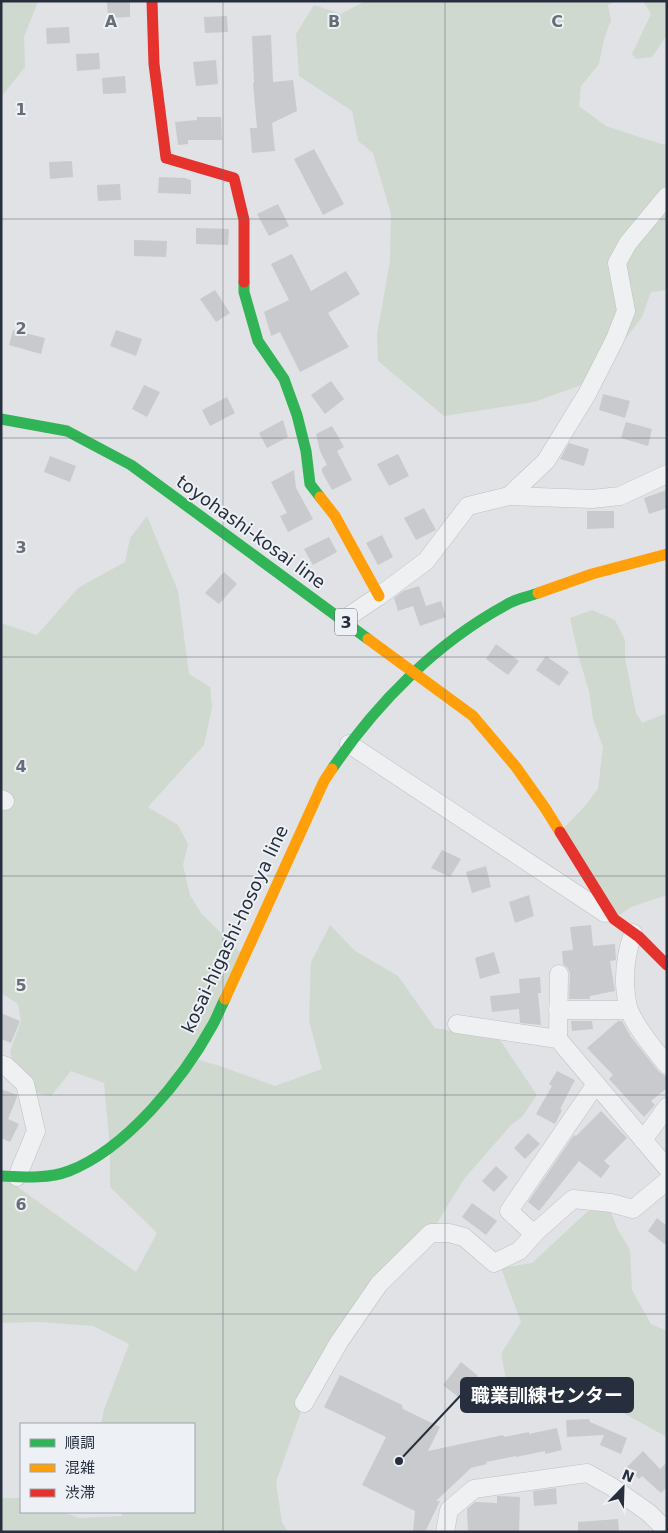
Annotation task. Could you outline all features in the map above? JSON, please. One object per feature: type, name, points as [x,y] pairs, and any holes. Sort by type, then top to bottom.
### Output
[{"type":"main road","points":[[152,1],[154,64],[166,158],[234,178],[244,220],[244,292],[258,341],[284,379],[304,442],[310,484],[335,516],[379,596]]},
{"type":"main road","name":"toyohashi-kosai line","points":[[1,420],[67,431],[131,465],[472,716],[516,767],[545,808],[614,919],[633,933],[667,965]]},
{"type":"main road","name":"kosai-higashi-hosoya line","points":[[9,1177],[50,1175],[68,1171],[91,1161],[110,1148],[148,1114],[192,1058],[212,1026],[324,781],[349,744],[413,672],[454,638],[507,604],[592,574],[667,554]]},
{"type":"street","points":[[509,496],[546,461],[587,394],[615,339],[626,311],[617,264],[628,243],[667,196]]},
{"type":"street","points":[[343,620],[426,561],[468,506],[509,496],[592,499],[620,496],[667,474]]},
{"type":"street","points":[[349,744],[614,919]]},
{"type":"street","points":[[633,933],[625,967],[624,982],[628,1010],[667,1065]]},
{"type":"street","points":[[559,974],[558,1039],[667,1168]]},
{"type":"street","points":[[558,1010],[628,1010]]},
{"type":"street","points":[[457,1024],[558,1039]]},
{"type":"street","points":[[1,1064],[6,1066],[25,1084],[36,1130],[9,1177]]},
{"type":"street","points":[[534,1234],[509,1211],[596,1084]]},
{"type":"street","points":[[643,1140],[667,1107]]},
{"type":"street","points":[[304,1403],[339,1342],[379,1284],[431,1233],[464,1237],[494,1263],[519,1251],[534,1234],[573,1200],[611,1203],[633,1209],[667,1181]]},
{"type":"street","points":[[446,1532],[449,1510],[474,1489],[588,1473],[649,1512],[667,1531]]},
{"type":"shaded area","points":[[1,1],[38,1],[24,37],[25,67],[1,97]]},
{"type":"shaded area","points":[[365,1],[616,1],[608,5],[611,20],[604,39],[599,64],[581,86],[579,106],[606,126],[667,145],[667,290],[651,292],[642,317],[593,381],[534,402],[444,416],[378,361],[377,334],[390,261],[391,214],[373,153],[358,141],[352,111],[299,76],[296,34],[314,5],[341,14]]},
{"type":"shaded area","points":[[643,1],[667,1],[667,35],[652,57],[636,59],[632,54],[651,14]]},
{"type":"shaded area","points":[[147,516],[178,591],[189,674],[210,687],[212,707],[204,745],[148,807],[178,825],[188,844],[183,865],[190,895],[201,913],[244,956],[192,1058],[275,1086],[322,1069],[309,1021],[311,962],[330,925],[355,951],[398,976],[435,1028],[500,1040],[537,1095],[522,1117],[511,1125],[464,1179],[431,1233],[401,1261],[304,1403],[276,1482],[282,1522],[288,1532],[1,1532],[1,1498],[20,1498],[20,1513],[66,1513],[79,1518],[122,1516],[120,1513],[195,1513],[195,1423],[101,1423],[104,1410],[129,1344],[93,1326],[39,1322],[1,1323],[1,1175],[136,1272],[157,1233],[110,1187],[110,1148],[104,1083],[71,1071],[51,1096],[20,1090],[10,1051],[21,1021],[18,1004],[1,993],[1,623],[37,635],[78,588],[125,562],[130,538]]},
{"type":"shaded area","points":[[592,610],[615,620],[625,640],[625,658],[636,713],[642,723],[667,713],[667,895],[631,907],[614,919],[560,832],[585,806],[598,789],[603,747],[593,719],[589,691],[570,618]]},
{"type":"shaded area","points":[[610,1210],[617,1228],[630,1250],[632,1290],[651,1324],[667,1331],[667,1437],[614,1408],[584,1402],[568,1406],[549,1400],[540,1386],[508,1389],[501,1354],[521,1322],[501,1268],[532,1263],[588,1211]]},
{"type":"building","points":[[130,1],[130,17],[108,18],[107,2]]},
{"type":"building","points":[[227,16],[228,32],[205,33],[204,17]]},
{"type":"building","points":[[69,27],[70,43],[47,44],[46,28]]},
{"type":"building","points":[[271,35],[273,82],[293,80],[297,111],[272,123],[275,151],[252,153],[250,128],[257,128],[253,83],[252,36]]},
{"type":"building","points":[[99,53],[100,69],[77,71],[76,54]]},
{"type":"building","points":[[216,60],[218,84],[196,86],[193,62]]},
{"type":"building","points":[[125,76],[126,93],[103,94],[102,78]]},
{"type":"building","points":[[197,117],[221,117],[222,140],[188,140],[188,144],[178,145],[175,122],[197,120]]},
{"type":"building","points":[[314,149],[344,204],[323,215],[294,159]]},
{"type":"building","points":[[72,161],[73,177],[50,179],[49,162]]},
{"type":"building","points":[[159,177],[191,180],[191,194],[158,193]]},
{"type":"building","points":[[120,184],[121,200],[98,201],[97,185]]},
{"type":"building","points":[[278,204],[289,226],[269,236],[257,214]]},
{"type":"building","points":[[196,228],[229,229],[228,245],[196,244]]},
{"type":"building","points":[[134,240],[167,241],[166,257],[134,256]]},
{"type":"building","points":[[292,254],[311,291],[346,271],[360,294],[328,313],[349,347],[300,372],[280,332],[271,336],[264,312],[289,300],[271,264]]},
{"type":"building","points":[[215,290],[230,313],[216,322],[200,299]]},
{"type":"building","points":[[13,330],[45,338],[41,354],[9,345]]},
{"type":"building","points":[[116,330],[142,339],[136,356],[110,346]]},
{"type":"building","points":[[331,381],[344,399],[325,414],[311,395]]},
{"type":"building","points":[[144,385],[160,392],[147,417],[132,409]]},
{"type":"building","points":[[603,394],[630,401],[625,418],[599,410]]},
{"type":"building","points":[[227,397],[235,413],[210,426],[202,410]]},
{"type":"building","points":[[283,420],[288,437],[267,448],[259,433]]},
{"type":"building","points":[[626,422],[652,429],[648,446],[621,438]]},
{"type":"building","points":[[332,426],[344,447],[337,451],[352,480],[332,490],[322,472],[322,468],[327,465],[320,451],[316,434]]},
{"type":"building","points":[[569,443],[589,449],[584,466],[560,459]]},
{"type":"building","points":[[398,454],[409,476],[389,486],[377,464]]},
{"type":"building","points":[[50,456],[76,466],[70,482],[44,472]]},
{"type":"building","points":[[294,470],[296,488],[313,519],[288,532],[280,516],[287,513],[271,482]]},
{"type":"building","points":[[667,490],[667,508],[649,514],[644,498]]},
{"type":"building","points":[[424,508],[436,530],[416,540],[404,518]]},
{"type":"building","points":[[587,511],[614,511],[614,528],[587,529]]},
{"type":"building","points":[[382,535],[393,557],[378,565],[366,543]]},
{"type":"building","points":[[329,537],[337,552],[313,565],[304,549]]},
{"type":"building","points":[[224,572],[237,584],[219,604],[205,593]]},
{"type":"building","points":[[419,586],[426,606],[441,601],[446,617],[420,626],[413,606],[398,611],[394,598],[403,591]]},
{"type":"building","points":[[496,644],[519,661],[508,675],[486,659]]},
{"type":"building","points":[[546,656],[569,672],[559,686],[536,670]]},
{"type":"building","points":[[442,850],[461,859],[450,877],[431,868]]},
{"type":"building","points":[[486,866],[491,887],[472,893],[466,872]]},
{"type":"building","points":[[529,895],[534,916],[515,923],[509,902]]},
{"type":"building","points":[[591,925],[593,946],[615,944],[616,960],[610,961],[615,991],[590,996],[590,999],[569,999],[570,974],[568,968],[563,964],[562,951],[573,950],[570,927]]},
{"type":"building","points":[[494,952],[500,973],[480,979],[475,958]]},
{"type":"building","points":[[540,977],[541,993],[538,993],[541,1025],[520,1023],[519,1009],[492,1012],[490,996],[520,993],[519,979]]},
{"type":"building","points":[[1,1013],[20,1021],[11,1043],[1,1039]]},
{"type":"building","points":[[571,1021],[592,1021],[593,1029],[572,1031]]},
{"type":"building","points":[[618,1021],[622,1021],[631,1037],[659,1072],[667,1077],[667,1088],[651,1101],[655,1105],[644,1117],[609,1079],[613,1075],[587,1048]]},
{"type":"building","points":[[557,1071],[575,1080],[560,1109],[562,1110],[555,1124],[536,1114],[552,1086],[549,1084]]},
{"type":"building","points":[[1,1089],[17,1095],[8,1119],[19,1124],[10,1142],[1,1138]]},
{"type":"building","points":[[601,1111],[627,1138],[604,1161],[610,1166],[601,1178],[579,1161],[539,1211],[528,1202],[574,1135],[576,1136]]},
{"type":"building","points":[[528,1133],[540,1144],[525,1159],[514,1148]]},
{"type":"building","points":[[496,1166],[508,1177],[494,1192],[482,1181]]},
{"type":"building","points":[[472,1203],[497,1221],[486,1235],[462,1217]]},
{"type":"building","points":[[657,1218],[667,1226],[667,1246],[648,1231]]},
{"type":"building","points":[[461,1362],[478,1376],[461,1399],[443,1385]]},
{"type":"building","points":[[340,1375],[402,1405],[403,1409],[440,1427],[428,1451],[503,1435],[504,1437],[529,1432],[529,1434],[557,1428],[562,1450],[545,1454],[545,1451],[516,1456],[486,1462],[487,1464],[471,1468],[436,1501],[440,1501],[425,1532],[413,1532],[415,1511],[362,1485],[386,1437],[324,1407]]},
{"type":"building","points":[[589,1419],[590,1422],[627,1438],[621,1454],[600,1445],[604,1435],[567,1437],[566,1420]]},
{"type":"building","points":[[643,1451],[660,1469],[667,1462],[667,1487],[661,1493],[642,1476],[639,1479],[627,1467]]},
{"type":"building","points":[[556,1488],[557,1504],[534,1506],[533,1491]]},
{"type":"building","points":[[497,1496],[520,1497],[519,1532],[468,1532],[467,1509],[475,1502],[497,1503]]},
{"type":"building","points":[[618,1519],[619,1532],[578,1532],[578,1522]]},
{"type":"traffic: fast","points":[[244,282],[244,292],[258,341],[284,379],[297,415],[306,451],[310,484],[320,497]]},
{"type":"traffic: fast","points":[[1,419],[67,431],[131,465],[368,639]]},
{"type":"traffic: fast","points":[[332,769],[368,721],[409,677],[432,656],[480,620],[510,603],[538,593]]},
{"type":"traffic: fast","points":[[1,1176],[35,1177],[61,1174],[90,1161],[111,1147],[132,1129],[169,1089],[200,1047],[225,999]]},
{"type":"traffic: slow","points":[[320,497],[335,516],[379,596]]},
{"type":"traffic: slow","points":[[538,593],[592,574],[667,554]]},
{"type":"traffic: slow","points":[[368,639],[473,716],[516,767],[560,832]]},
{"type":"traffic: slow","points":[[225,999],[324,781],[332,769]]},
{"type":"traffic: jam","points":[[152,1],[154,64],[166,158],[234,178],[244,220],[244,282]]},
{"type":"traffic: jam","points":[[560,832],[614,919],[639,937],[667,965]]},
{"type":"place","name":"職業訓練センター","points":[[399,1461]]}]
